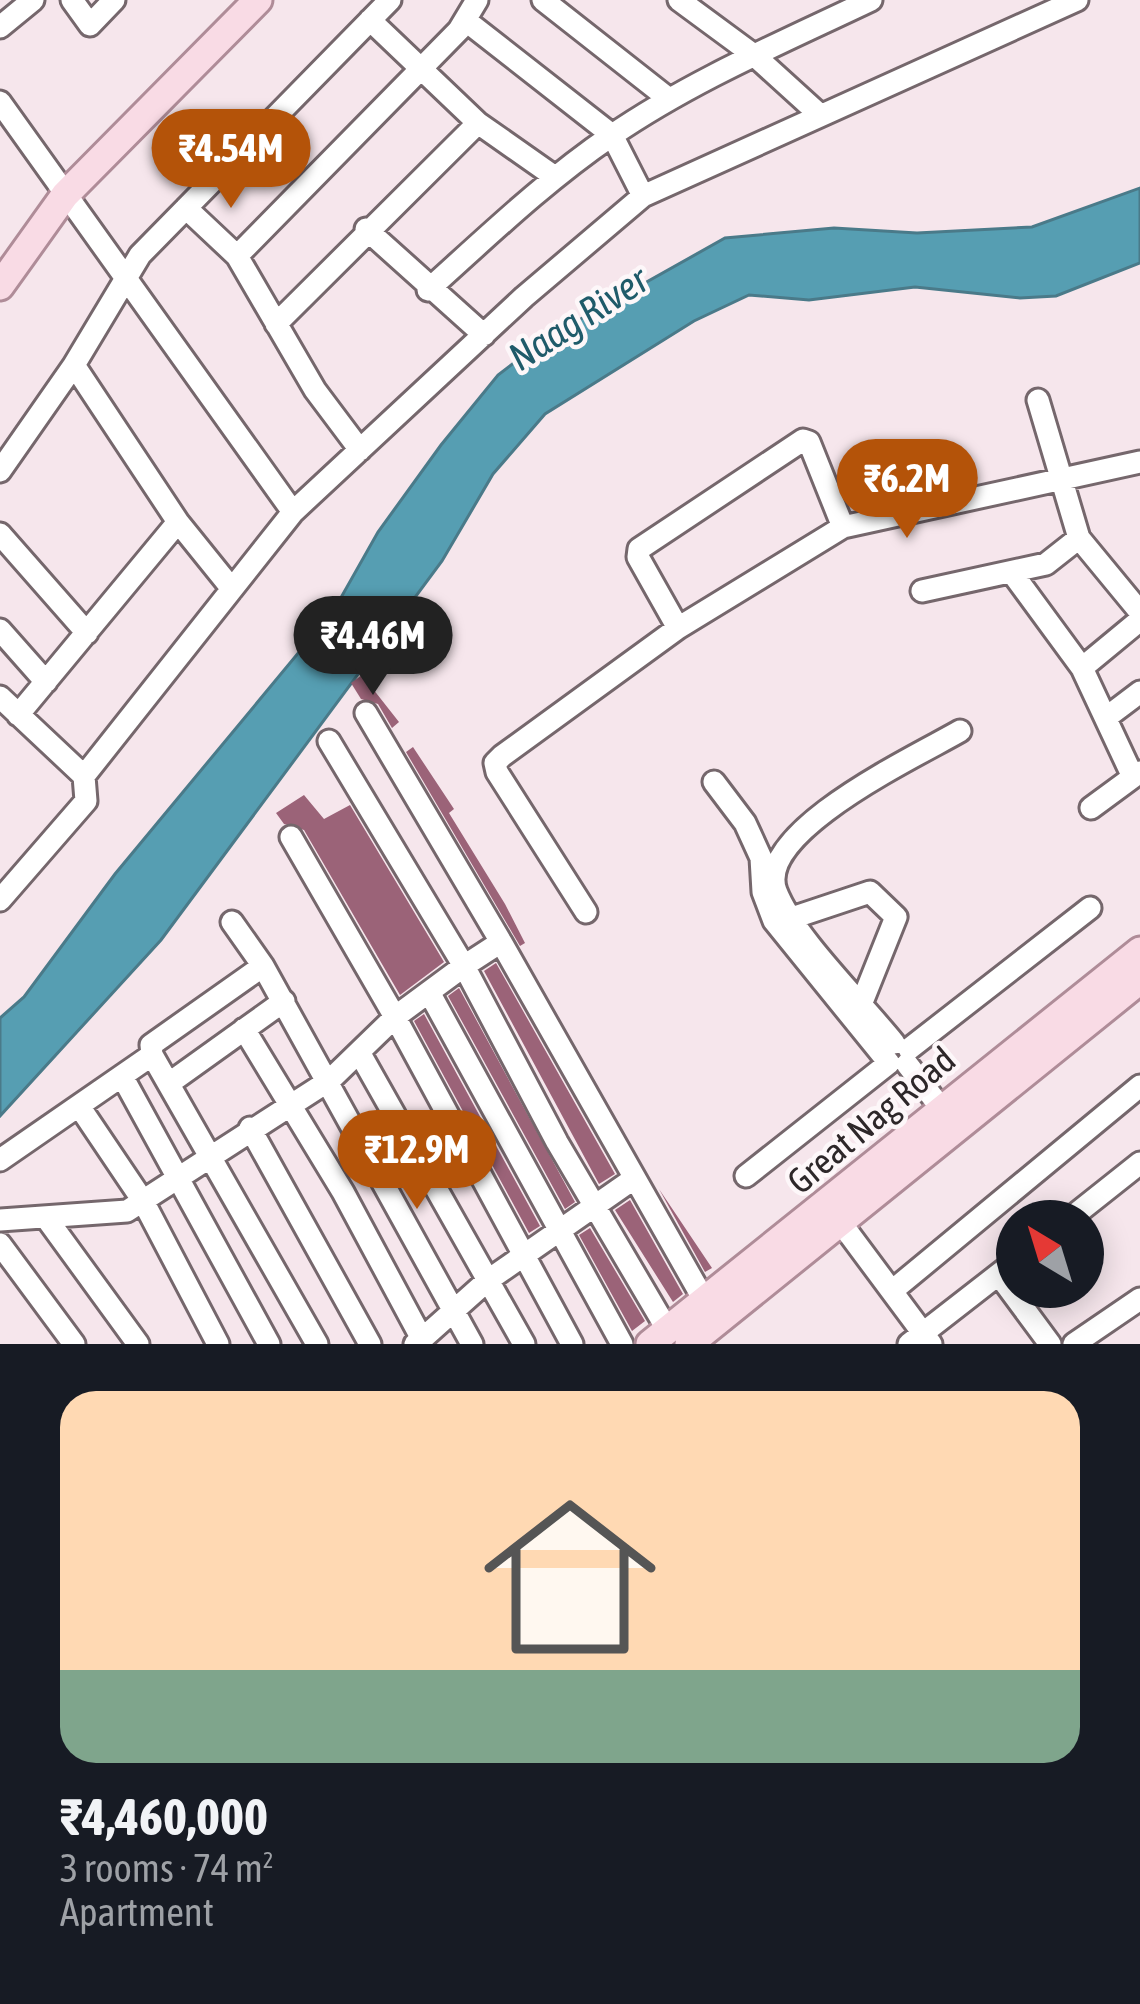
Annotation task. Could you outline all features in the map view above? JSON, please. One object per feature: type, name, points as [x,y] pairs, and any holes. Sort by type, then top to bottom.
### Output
[{"type":"main road","points":[[0,254],[235,0]]},
{"type":"main road","points":[[0,286],[60,187],[258,0]]},
{"type":"main road","name":"Great Nag Road","points":[[669,1339],[704,1300],[834,1214],[941,1108],[1140,951]]},
{"type":"main road","name":"Great Nag Road","points":[[669,1339],[1140,980]]},
{"type":"street","points":[[0,27],[33,0]]},
{"type":"street","points":[[72,0],[90,25],[114,0]]},
{"type":"street","points":[[0,471],[74,364],[140,255],[390,0]]},
{"type":"street","points":[[237,256],[421,70],[477,0]]},
{"type":"street","points":[[543,0],[669,99]]},
{"type":"street","points":[[679,0],[755,56],[820,116]]},
{"type":"street","points":[[428,290],[555,177],[612,136],[669,99],[871,0]]},
{"type":"street","points":[[0,900],[51,848],[86,802],[84,776],[292,512],[484,334],[643,196],[1077,0]]},
{"type":"street","points":[[370,20],[478,123],[555,177]]},
{"type":"street","points":[[465,20],[612,136],[643,196]]},
{"type":"street","points":[[0,102],[292,512]]},
{"type":"street","points":[[277,324],[366,229],[478,123]]},
{"type":"street","points":[[186,208],[237,256],[314,389],[360,449]]},
{"type":"street","points":[[366,229],[428,290],[484,334]]},
{"type":"street","points":[[74,364],[178,522],[232,589]]},
{"type":"street","points":[[1038,400],[1079,538],[1140,616],[1082,668]]},
{"type":"street","points":[[678,628],[638,557],[639,549],[803,440],[809,442],[843,527]]},
{"type":"street","points":[[586,912],[495,763],[678,628],[843,527],[1140,462]]},
{"type":"street","points":[[18,715],[178,522]]},
{"type":"street","points":[[0,534],[87,633]]},
{"type":"street","points":[[922,591],[1046,564],[1079,538]]},
{"type":"street","points":[[1013,574],[1082,668],[1136,774],[1091,808]]},
{"type":"street","points":[[0,630],[46,682]]},
{"type":"street","points":[[1107,717],[1140,692]]},
{"type":"street","points":[[0,697],[84,776]]},
{"type":"street","points":[[366,713],[704,1300]]},
{"type":"street","points":[[941,1108],[792,918],[774,887],[782,850],[808,822],[960,731]]},
{"type":"street","points":[[329,741],[464,966],[669,1339]]},
{"type":"street","points":[[714,782],[753,840],[774,921],[900,1055]]},
{"type":"street","points":[[291,837],[572,1344]]},
{"type":"street","points":[[792,918],[870,892],[896,917],[862,1002]]},
{"type":"street","points":[[746,1176],[1090,908]]},
{"type":"street","points":[[232,922],[330,1080],[472,1344]]},
{"type":"street","points":[[0,1220],[127,1211],[210,1152],[330,1080],[394,1017],[501,942]]},
{"type":"street","points":[[263,966],[151,1045],[152,1055],[317,1344]]},
{"type":"street","points":[[429,992],[622,1344]]},
{"type":"street","points":[[171,1082],[284,1001]]},
{"type":"street","points":[[244,1029],[290,1104],[418,1342],[522,1255],[632,1180]]},
{"type":"street","points":[[359,1052],[524,1344]]},
{"type":"street","points":[[0,1160],[152,1055]]},
{"type":"street","points":[[122,1076],[269,1344]]},
{"type":"street","points":[[892,1291],[1140,1086]]},
{"type":"street","points":[[79,1106],[142,1202],[218,1344]]},
{"type":"street","points":[[250,1128],[370,1344]]},
{"type":"street","points":[[1093,1200],[1140,1163]]},
{"type":"street","points":[[834,1214],[892,1291],[921,1340],[996,1278]]},
{"type":"street","points":[[47,1219],[138,1344]]},
{"type":"street","points":[[0,1244],[74,1344]]},
{"type":"street","points":[[1074,1344],[1104,1336],[1140,1299]]},
{"type":"street","points":[[1030,1308],[1050,1344]]},
{"type":"water","points":[[1140,188],[1140,263],[1056,296],[1020,298],[915,287],[809,300],[749,295],[694,321],[545,414],[493,474],[442,561],[161,940],[0,1116],[0,1018],[24,997],[115,874],[334,610],[378,532],[498,375],[545,339],[725,238],[834,228],[917,233],[1032,227]]},
{"type":"building","points":[[362,675],[399,722],[392,728],[378,704],[361,699],[351,683]]},
{"type":"building","points":[[413,747],[454,809],[449,813],[505,904],[525,943],[520,946],[406,752]]},
{"type":"building","points":[[304,795],[324,819],[350,805],[444,962],[400,995],[304,830],[284,824],[276,813]]},
{"type":"building","points":[[496,963],[615,1174],[599,1184],[484,971]]},
{"type":"building","points":[[459,988],[575,1202],[565,1209],[448,996]]},
{"type":"building","points":[[424,1014],[540,1226],[529,1233],[414,1021]]},
{"type":"building","points":[[659,1189],[712,1268],[705,1272]]},
{"type":"building","points":[[630,1200],[683,1294],[673,1302],[615,1210]]},
{"type":"building","points":[[590,1228],[645,1321],[632,1331],[579,1235]]},
{"type":"water label","name":"Naag River","points":[[578,318]]}]
